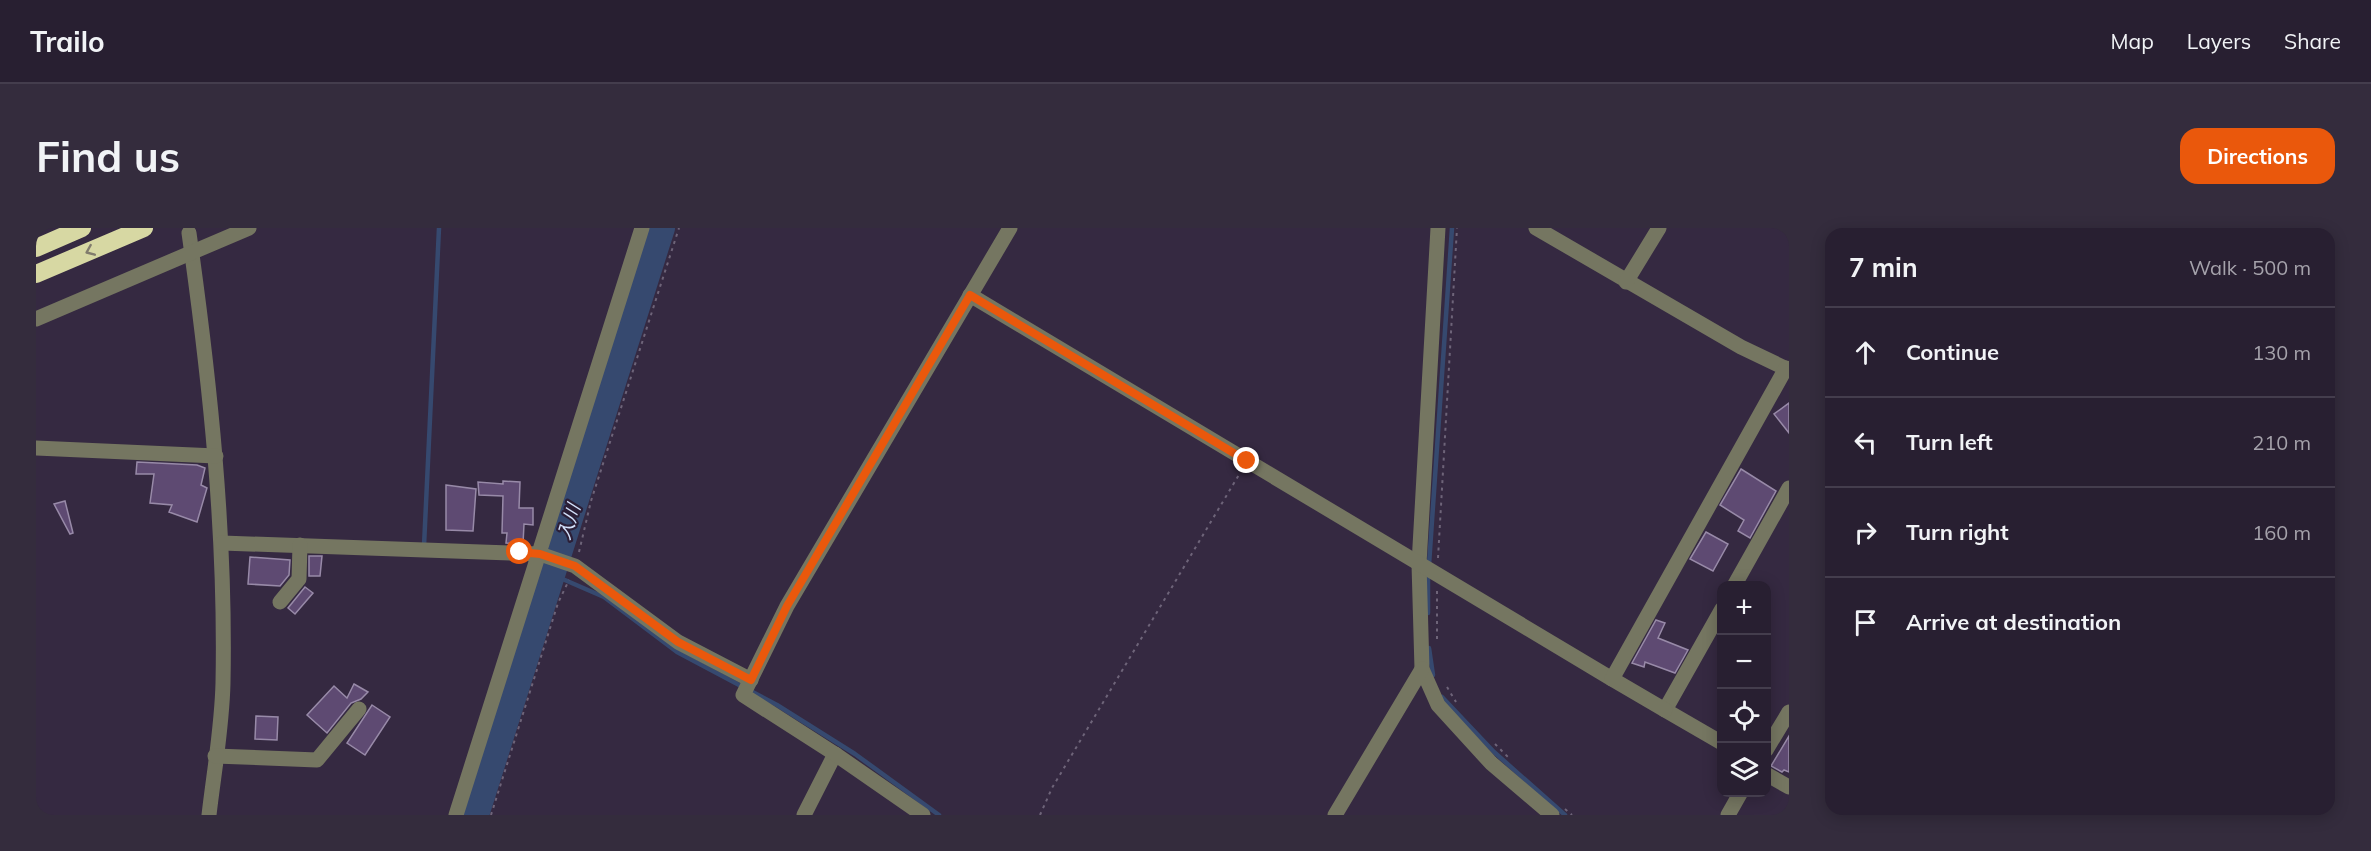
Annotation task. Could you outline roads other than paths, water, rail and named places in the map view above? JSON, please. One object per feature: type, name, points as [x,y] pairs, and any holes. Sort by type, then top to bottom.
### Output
[{"type":"highway","points":[[36,248],[82,228]]},
{"type":"highway","points":[[36,274],[144,228]]},
{"type":"street","points":[[36,319],[249,228]]},
{"type":"street","points":[[456,815],[642,228]]},
{"type":"street","points":[[923,815],[835,754],[743,695],[787,606],[1010,228]]},
{"type":"street","points":[[1438,228],[1419,564],[1422,669],[1438,705],[1491,763],[1558,811]]},
{"type":"street","points":[[1536,228],[1741,347],[1787,369],[1612,679]]},
{"type":"street","points":[[1626,282],[1659,228]]},
{"type":"street","points":[[189,233],[216,456],[222,543],[223,685],[209,815]]},
{"type":"street","points":[[970,295],[1717,740]]},
{"type":"street","points":[[36,448],[216,456]]},
{"type":"street","points":[[1736,581],[1789,488]]},
{"type":"street","points":[[222,543],[540,554],[572,565],[678,642],[751,680]]},
{"type":"street","points":[[280,602],[299,579],[300,545]]},
{"type":"street","points":[[1665,710],[1717,618]]},
{"type":"street","points":[[1335,815],[1422,669]]},
{"type":"street","points":[[215,756],[317,760],[360,709]]},
{"type":"street","points":[[1771,743],[1789,712]]},
{"type":"street","points":[[804,815],[835,754]]},
{"type":"street","points":[[1771,776],[1789,787]]},
{"type":"street","points":[[1728,815],[1738,797]]},
{"type":"waterway","points":[[424,546],[439,228]]},
{"type":"waterway","name":"入川","points":[[476,815],[662,228]]},
{"type":"waterway","points":[[1429,565],[1452,228]]},
{"type":"waterway","points":[[538,563],[553,568]]},
{"type":"waterway","points":[[1428,573],[1428,613]]},
{"type":"waterway","points":[[551,574],[604,597],[677,652],[777,705],[855,754],[939,815]]},
{"type":"waterway","points":[[1429,648],[1433,675]]},
{"type":"waterway","points":[[1442,697],[1494,752],[1565,815]]}]
